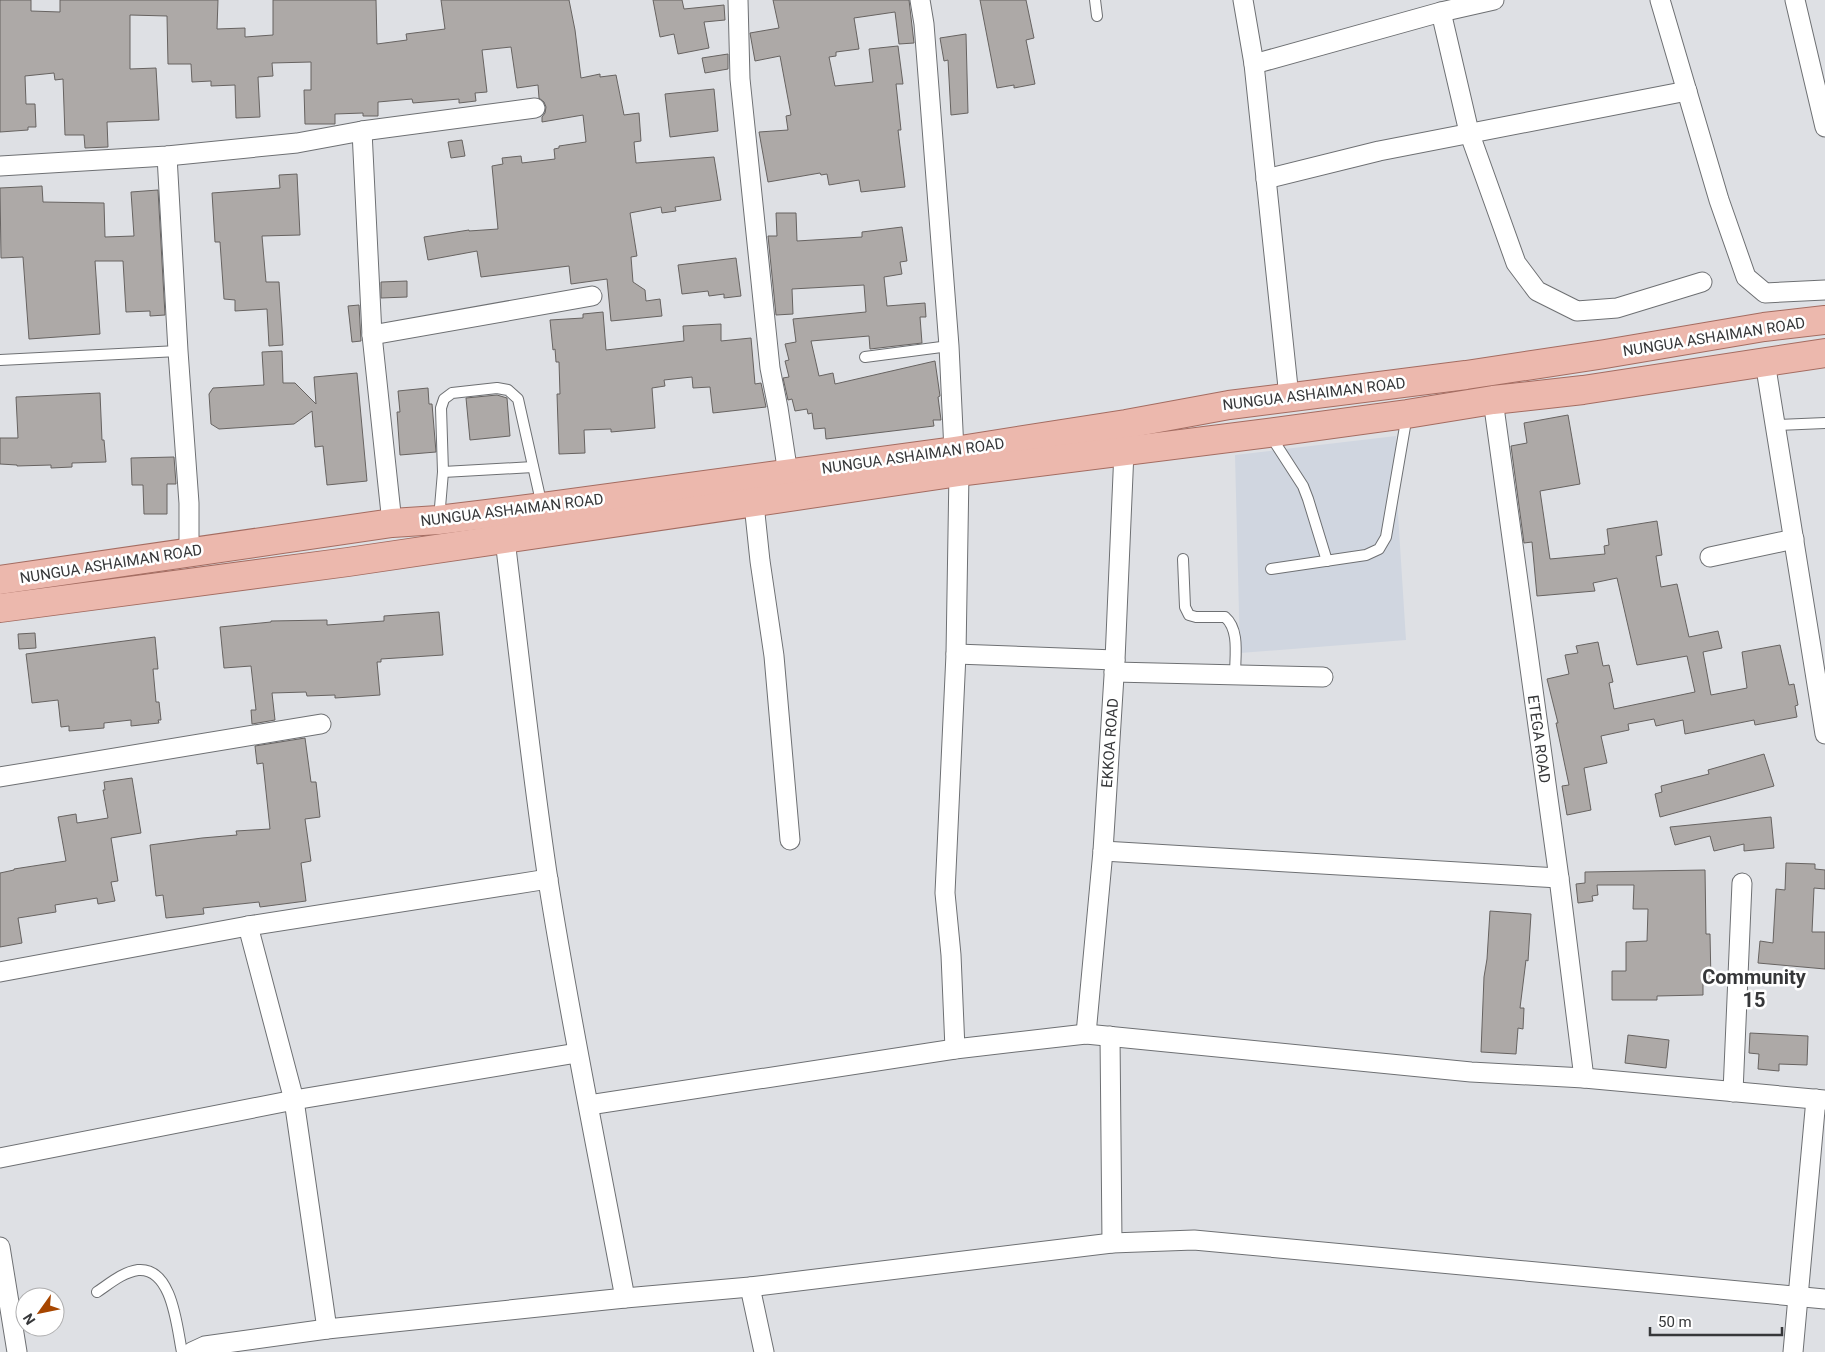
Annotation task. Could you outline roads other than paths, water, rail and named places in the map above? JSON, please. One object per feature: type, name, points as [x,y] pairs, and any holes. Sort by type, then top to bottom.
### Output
[{"type":"main road","name":"NUNGUA ASHAIMAN ROAD","points":[[0,608],[348,562],[754,504],[1126,424],[1229,405],[1466,375],[1764,327],[1825,320]]},
{"type":"main road","points":[[1697,338],[1703,371]]},
{"type":"main road","name":"NUNGUA ASHAIMAN ROAD","points":[[0,580],[392,523],[438,520],[543,508],[788,474],[1124,450],[1268,434],[1493,400],[1583,390],[1825,353]]},
{"type":"street","points":[[738,0],[740,79],[770,368],[788,474]]},
{"type":"street","points":[[920,0],[924,24],[956,462],[956,654],[945,893],[951,955],[955,1049]]},
{"type":"street","points":[[1243,0],[1254,64],[1289,397]]},
{"type":"street","points":[[1254,64],[1441,12],[1494,0]]},
{"type":"street","points":[[1660,0],[1719,200],[1746,277],[1765,293],[1825,290]]},
{"type":"street","points":[[1795,0],[1820,84],[1825,127]]},
{"type":"street","points":[[1441,12],[1469,132],[1516,264],[1537,291],[1577,311],[1617,308],[1702,282]]},
{"type":"street","points":[[1266,179],[1379,151],[1469,132],[1687,91]]},
{"type":"street","points":[[0,166],[167,156],[297,144],[362,131],[535,108]]},
{"type":"street","points":[[362,131],[372,335],[392,523]]},
{"type":"street","points":[[167,156],[189,503],[189,552]]},
{"type":"street","points":[[372,335],[592,296]]},
{"type":"street","points":[[1764,362],[1825,734]]},
{"type":"street","name":"ETEGA ROAD","points":[[1493,400],[1559,878],[1584,1078]]},
{"type":"street","name":"EKKOA ROAD","points":[[1086,1034],[1103,851],[1115,666],[1124,450]]},
{"type":"street","points":[[754,504],[774,656],[790,840]]},
{"type":"street","points":[[1710,557],[1794,539]]},
{"type":"street","points":[[505,540],[548,879],[577,1053],[589,1105],[625,1298]]},
{"type":"street","points":[[956,654],[1235,675],[1323,677]]},
{"type":"street","points":[[0,777],[321,724]]},
{"type":"street","points":[[1103,851],[1559,878]]},
{"type":"street","points":[[0,972],[248,926],[548,879]]},
{"type":"street","points":[[1733,1092],[1742,883]]},
{"type":"street","points":[[248,926],[294,1100],[327,1329]]},
{"type":"street","points":[[589,1105],[955,1049],[1086,1034],[1471,1072],[1584,1078],[1821,1099],[1797,1296],[1793,1352]]},
{"type":"street","points":[[1110,1036],[1112,1243]]},
{"type":"street","points":[[0,1158],[294,1100],[577,1053]]},
{"type":"street","points":[[192,1352],[205,1346],[327,1329],[625,1298],[750,1288],[1112,1243],[1194,1240],[1825,1299]]},
{"type":"street","points":[[0,1248],[3,1280],[17,1352]]},
{"type":"street","points":[[750,1288],[764,1352]]},
{"type":"lane","points":[[1095,0],[1097,16]]},
{"type":"lane","points":[[865,357],[949,346]]},
{"type":"lane","points":[[0,360],[178,351]]},
{"type":"lane","points":[[438,520],[443,472],[441,408],[444,399],[452,394],[498,388],[508,390],[518,399],[543,508]]},
{"type":"lane","points":[[1271,569],[1366,556],[1379,548],[1386,538],[1419,412]]},
{"type":"lane","points":[[1775,425],[1825,422]]},
{"type":"lane","points":[[1268,434],[1303,486],[1327,561]]},
{"type":"lane","points":[[443,472],[533,467]]},
{"type":"lane","points":[[1183,559],[1185,607],[1189,614],[1196,617],[1225,617],[1231,622],[1234,629],[1235,675]]},
{"type":"lane","points":[[96,1292],[121,1277],[138,1270],[148,1272],[160,1278],[170,1296],[182,1352]]},
{"type":"district","name":"Community 15","points":[[1754,988]]}]
